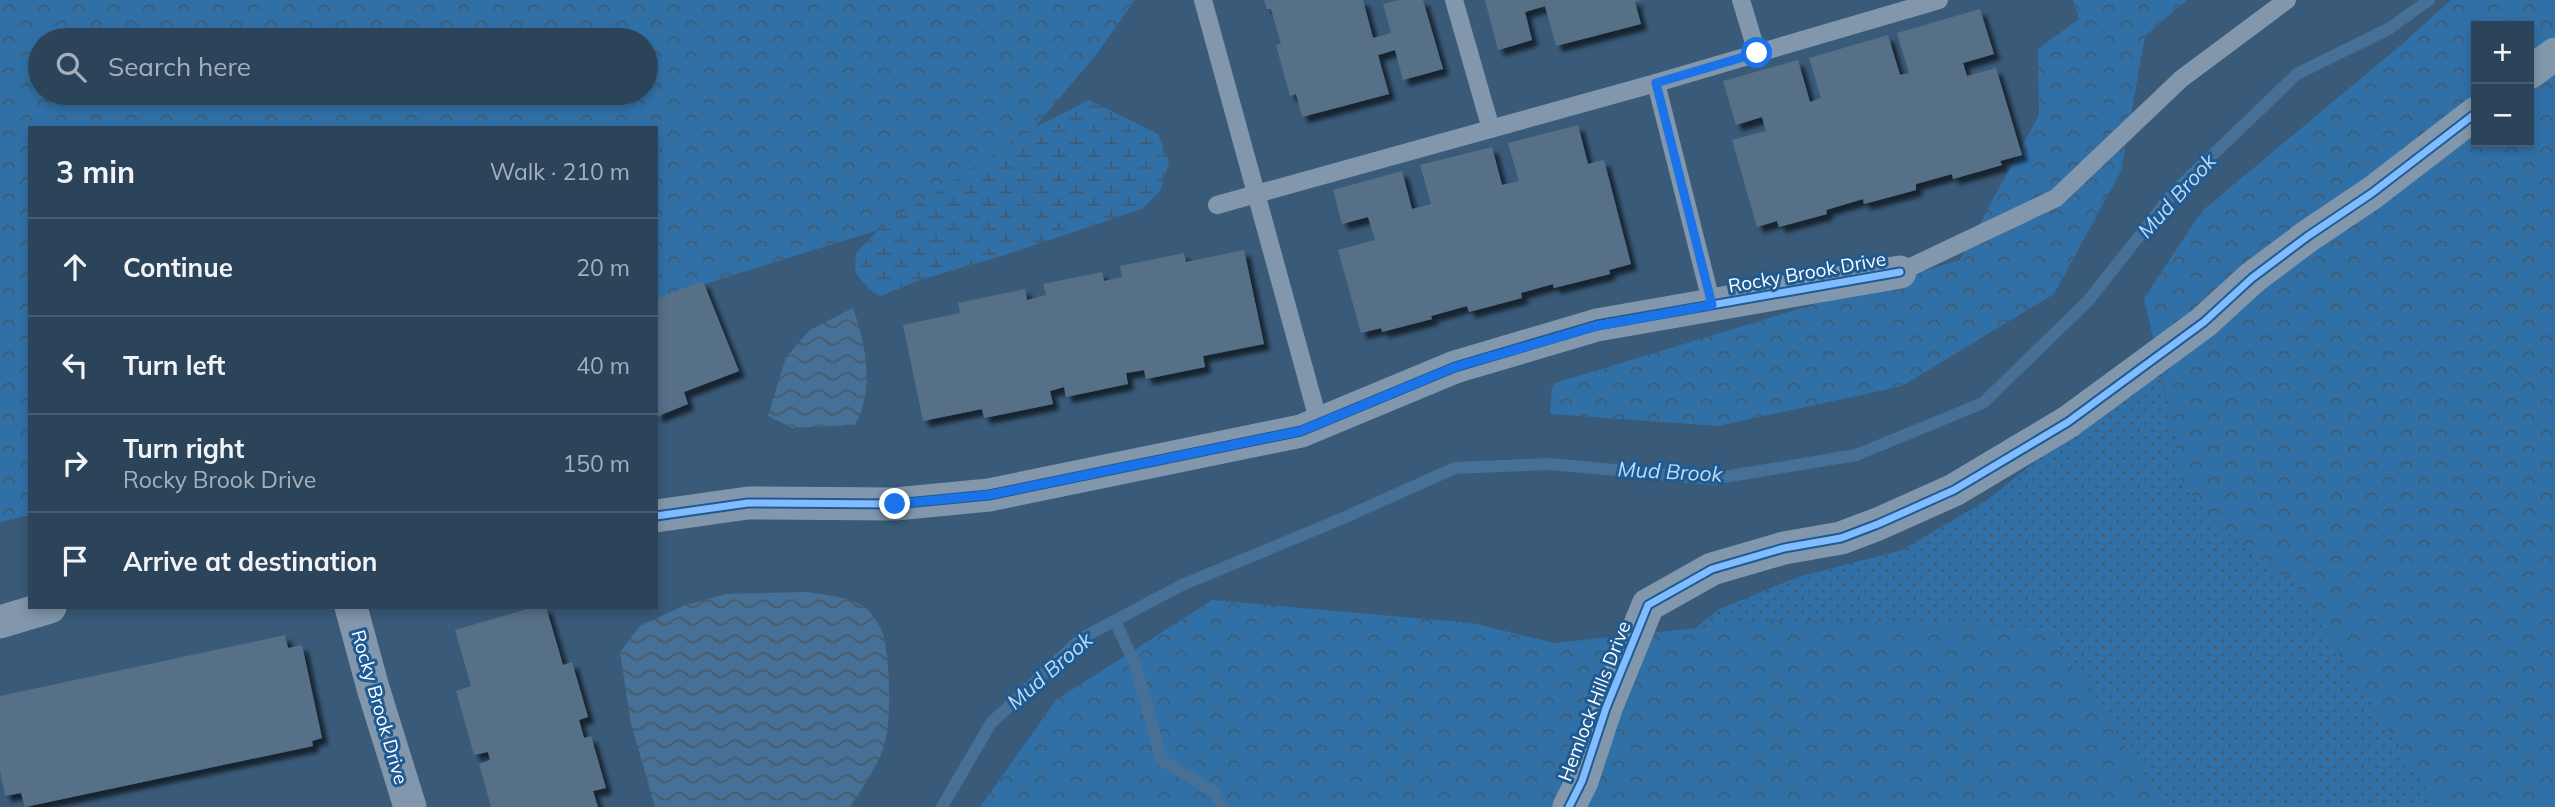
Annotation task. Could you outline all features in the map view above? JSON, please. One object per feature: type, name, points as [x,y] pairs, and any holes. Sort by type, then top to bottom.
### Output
[{"type":"street","points":[[2534,69],[2555,54]]},
{"type":"street","name":"Hemlock Hills Drive","points":[[1569,807],[1582,781],[1606,708],[1648,605],[1712,569],[1784,548],[1841,538],[1878,524],[1965,483],[2068,422],[2204,322],[2252,278],[2372,193],[2471,117]]},
{"type":"street","name":"Rocky Brook Drive","points":[[658,516],[748,503],[895,504],[989,495],[1301,431],[1455,367],[1597,326],[1900,272]]},
{"type":"street","points":[[0,622],[43,609]]},
{"type":"street","name":"Rocky Brook Drive","points":[[352,609],[410,807]]},
{"type":"lane","points":[[1203,0],[1319,424]]},
{"type":"lane","points":[[1454,0],[1491,129]]},
{"type":"lane","points":[[1741,0],[1757,53]]},
{"type":"lane","points":[[1217,205],[1656,83],[1938,0]]},
{"type":"lane","points":[[1900,272],[2056,198],[2181,79],[2287,0]]},
{"type":"lane","points":[[1656,83],[1712,305]]},
{"type":"green space","points":[[0,0],[1135,0],[1095,56],[1034,128],[878,230],[658,298],[658,126],[28,126],[28,515],[0,522]]},
{"type":"green space","points":[[2073,0],[2187,0],[2145,36],[2121,171],[2054,294],[1902,386],[1718,426],[1550,414],[1552,384],[1960,260],[2039,115],[2038,49],[2079,19]]},
{"type":"green space","points":[[2451,0],[2555,0],[2555,807],[2438,807],[2294,583],[2221,529],[2181,482],[2175,435],[2144,298],[2202,211]]},
{"type":"green space","points":[[1089,100],[1158,134],[1169,162],[1160,191],[1142,209],[917,281],[881,296],[870,291],[855,272],[856,253],[880,228],[1034,128]]},
{"type":"green space","points":[[2161,376],[2175,435],[2182,482],[2221,529],[2294,583],[2438,807],[2166,807],[2047,628],[1774,620],[1696,628],[1719,609],[1798,577],[1902,550],[1987,500],[2079,427],[2142,383]]},
{"type":"green space","points":[[1212,600],[1472,623],[1554,643],[1774,620],[2047,628],[2166,807],[980,807],[1056,700]]},
{"type":"water","points":[[853,308],[865,352],[867,382],[865,397],[855,425],[792,428],[768,416],[786,357],[810,330]]},
{"type":"water","points":[[808,592],[856,602],[869,611],[883,634],[889,690],[887,736],[869,778],[850,807],[655,807],[631,724],[620,652],[640,626],[683,606],[726,594]]},
{"type":"building","points":[[1264,0],[1363,0],[1373,38],[1391,33],[1383,4],[1399,0],[1423,0],[1443,69],[1403,80],[1395,50],[1378,55],[1389,94],[1302,117],[1296,94],[1290,96],[1276,45],[1281,44],[1271,9],[1267,9]]},
{"type":"building","points":[[1485,0],[1641,0],[1635,2],[1641,24],[1556,46],[1545,6],[1525,12],[1532,40],[1498,50]]},
{"type":"building","points":[[1980,9],[1994,54],[1963,63],[1967,76],[1996,68],[2022,155],[2000,161],[2002,165],[1953,179],[1952,174],[1916,184],[1916,190],[1864,204],[1863,199],[1826,210],[1827,214],[1779,227],[1777,221],[1757,227],[1732,140],[1766,131],[1762,117],[1736,125],[1723,81],[1798,60],[1810,102],[1821,98],[1809,58],[1888,35],[1900,75],[1909,73],[1897,33]]},
{"type":"building","points":[[1578,125],[1588,164],[1604,160],[1631,264],[1609,270],[1610,274],[1554,288],[1553,284],[1521,293],[1522,298],[1469,312],[1467,306],[1431,316],[1432,319],[1382,332],[1381,328],[1361,333],[1338,250],[1375,240],[1368,217],[1342,224],[1333,190],[1402,171],[1412,209],[1431,204],[1420,165],[1492,147],[1502,185],[1519,181],[1508,143]]},
{"type":"building","points":[[1244,250],[1264,344],[1203,356],[1205,367],[1146,379],[1144,370],[1126,373],[1128,384],[1066,397],[1064,387],[1050,391],[1053,404],[984,418],[982,409],[923,421],[903,325],[960,313],[958,303],[1025,289],[1027,300],[1046,295],[1043,284],[1102,272],[1104,281],[1122,277],[1120,266],[1184,253],[1186,262]]},
{"type":"building","points":[[703,281],[739,371],[684,392],[688,404],[658,416],[658,298]]},
{"type":"building","points":[[527,609],[547,609],[563,665],[572,662],[588,717],[579,720],[584,738],[591,736],[606,788],[593,791],[598,807],[491,807],[479,764],[490,760],[488,752],[474,755],[456,691],[471,686],[455,630]]},
{"type":"building","points":[[285,635],[288,648],[302,645],[322,738],[312,741],[313,746],[25,807],[21,793],[5,796],[0,771],[0,696]]},
{"type":"waterway","name":"Mud Brook","points":[[942,807],[991,723],[1082,638],[1182,585],[1455,468],[1550,464],[1712,479],[1856,455],[1983,403],[2088,301],[2174,192],[2297,74],[2390,28],[2429,0]]},
{"type":"waterway","points":[[1115,621],[1135,664],[1162,760],[1214,792],[1223,807]]},
{"type":"cycle path","points":[[1569,807],[1582,781],[1606,708],[1648,605],[1712,569],[1784,548],[1841,538],[1954,490],[2068,422],[2204,322],[2252,278],[2372,193],[2471,117]]},
{"type":"cycle path","points":[[658,516],[748,503],[895,504],[989,495],[1301,431],[1455,367],[1597,325],[1900,272]]},
{"type":"route","points":[[895,504],[989,495],[1301,431],[1455,367],[1597,326],[1712,305],[1656,83],[1757,53]]}]
